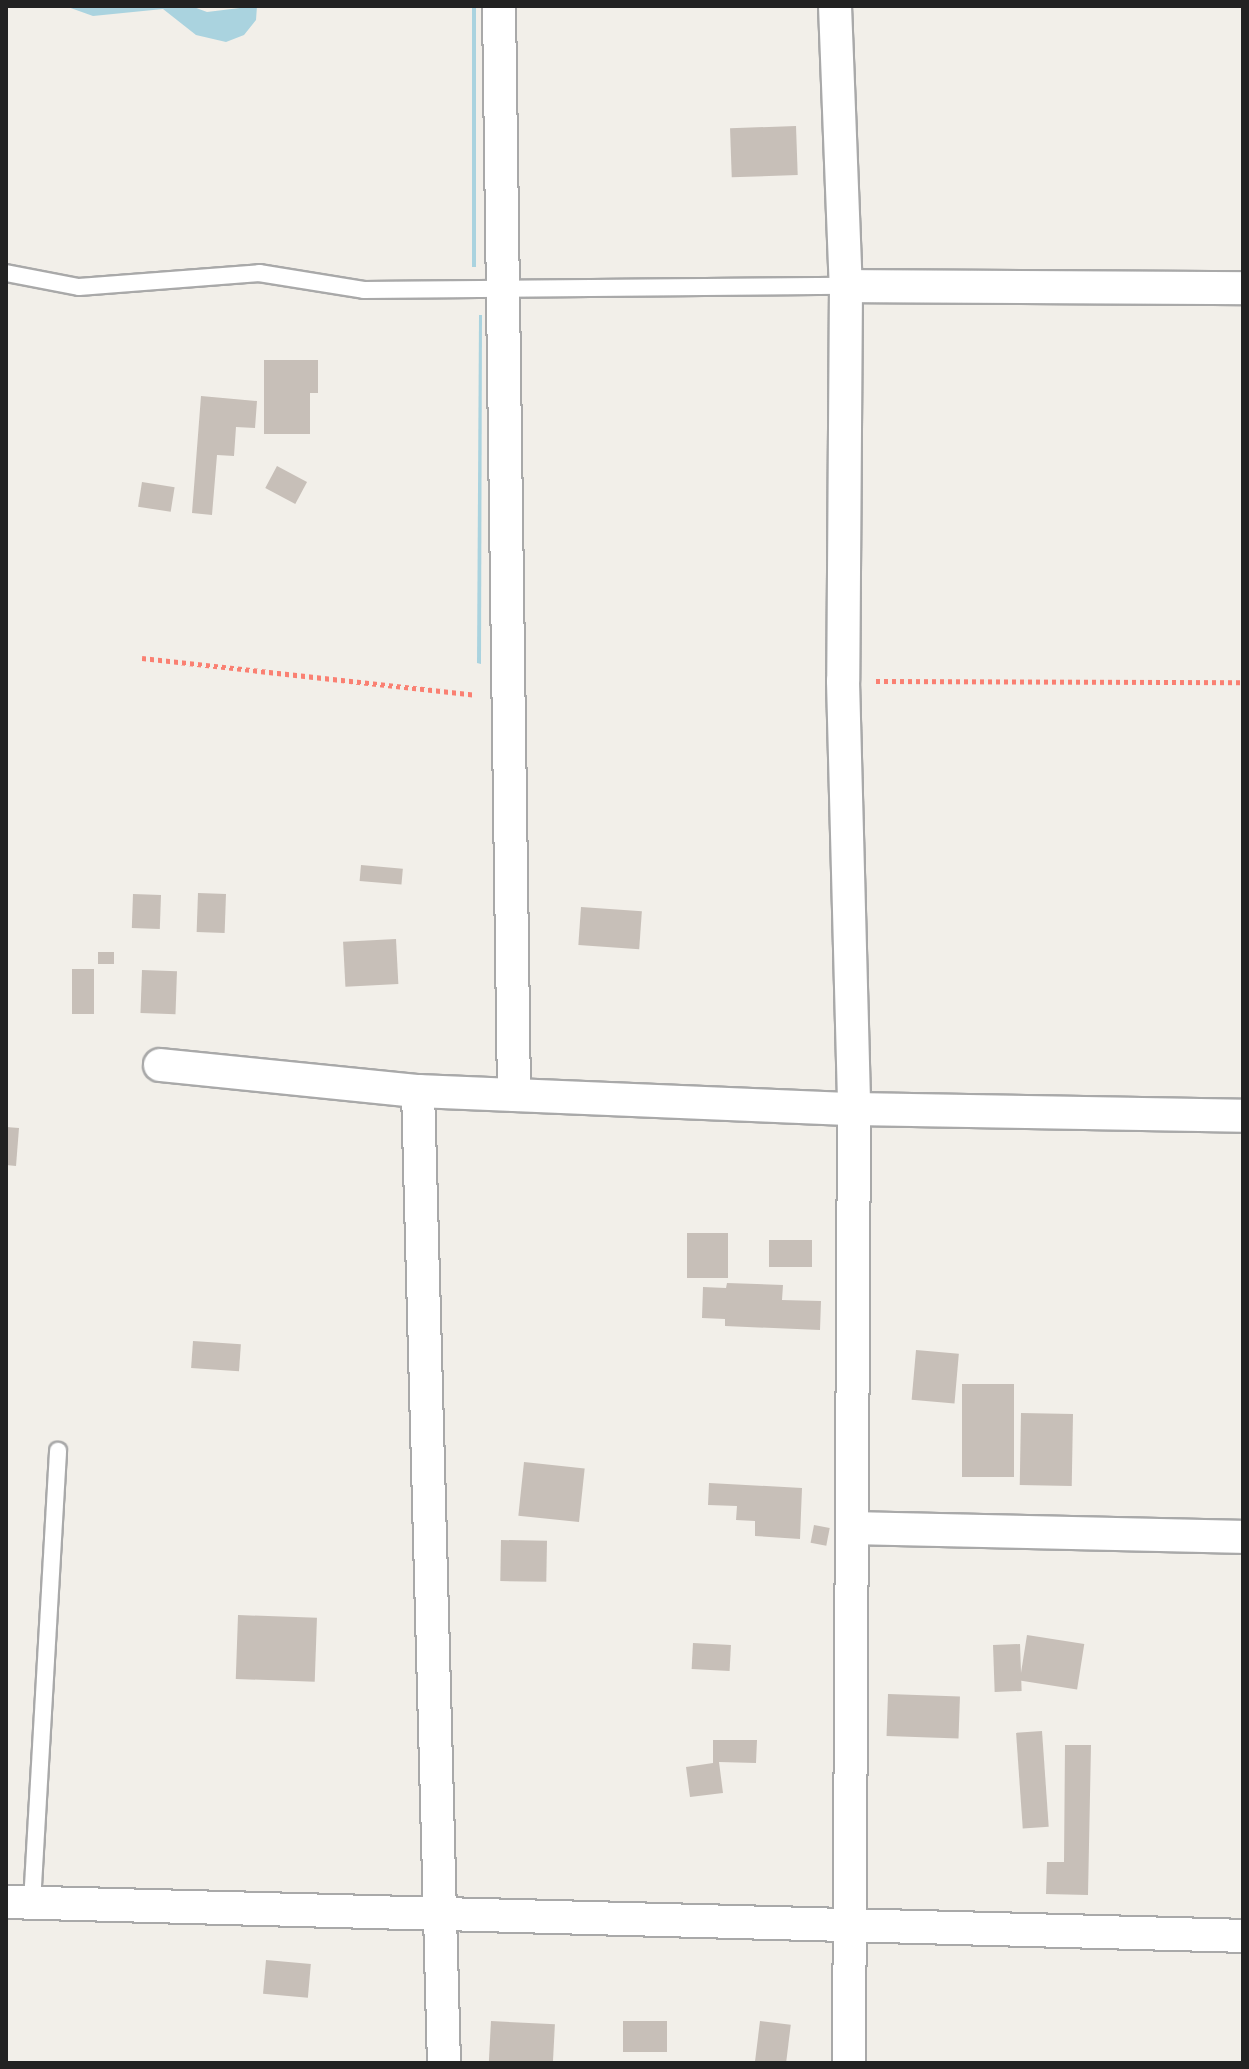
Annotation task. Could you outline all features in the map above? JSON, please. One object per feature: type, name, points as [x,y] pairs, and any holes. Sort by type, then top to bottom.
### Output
[{"type":"street","points":[[499,6],[500,289],[514,1095]]},
{"type":"street","points":[[835,6],[846,286],[843,681],[854,1109],[856,1528],[849,2063]]},
{"type":"street","points":[[846,286],[1243,288]]},
{"type":"street","points":[[160,1065],[418,1091],[854,1109],[1243,1116]]},
{"type":"street","points":[[418,1091],[443,1915],[444,2063]]},
{"type":"street","points":[[856,1528],[1243,1537]]},
{"type":"street","points":[[19,1902],[1243,1936]]},
{"type":"lane","points":[[6,273],[79,287],[259,273],[364,290],[846,286]]},
{"type":"lane","points":[[19,1902],[58,1451]]},
{"type":"path","points":[[142,658],[508,698]]},
{"type":"path","points":[[843,681],[1243,682]]},
{"type":"water","points":[[65,6],[191,6],[207,12],[257,6],[256,20],[244,35],[226,42],[196,35],[163,9],[93,16]]},
{"type":"water","points":[[472,6],[476,6],[476,267],[472,267]]},
{"type":"water","points":[[479,315],[482,315],[481,664],[477,663]]},
{"type":"building","points":[[796,126],[798,175],[732,177],[730,128]]},
{"type":"building","points":[[264,360],[318,360],[318,393],[310,393],[310,434],[264,434]]},
{"type":"building","points":[[201,396],[257,401],[255,428],[236,427],[234,456],[217,455],[212,515],[192,513]]},
{"type":"building","points":[[277,466],[307,482],[295,504],[265,488]]},
{"type":"building","points":[[142,482],[175,487],[171,512],[138,507]]},
{"type":"building","points":[[361,865],[403,869],[401,885],[360,881]]},
{"type":"building","points":[[198,893],[226,894],[225,933],[197,932]]},
{"type":"building","points":[[133,894],[161,895],[160,929],[132,928]]},
{"type":"building","points":[[581,907],[642,911],[639,949],[578,945]]},
{"type":"building","points":[[396,939],[398,984],[345,987],[343,942]]},
{"type":"building","points":[[98,952],[114,952],[114,964],[98,964]]},
{"type":"building","points":[[72,969],[94,969],[94,1014],[72,1014]]},
{"type":"building","points":[[142,970],[177,971],[175,1014],[140,1013]]},
{"type":"building","points":[[6,1127],[19,1128],[16,1166],[6,1165]]},
{"type":"building","points":[[687,1233],[728,1233],[728,1278],[687,1278]]},
{"type":"building","points":[[769,1240],[812,1240],[812,1267],[769,1267]]},
{"type":"building","points":[[727,1283],[783,1285],[782,1300],[821,1301],[820,1330],[725,1326],[725,1319],[702,1318],[703,1287],[726,1288]]},
{"type":"building","points":[[193,1341],[241,1344],[239,1371],[191,1368]]},
{"type":"building","points":[[916,1350],[959,1354],[954,1404],[912,1400]]},
{"type":"building","points":[[962,1384],[1014,1384],[1014,1477],[962,1477]]},
{"type":"building","points":[[1021,1413],[1073,1414],[1072,1486],[1020,1485]]},
{"type":"building","points":[[524,1462],[585,1468],[579,1522],[518,1516]]},
{"type":"building","points":[[709,1483],[802,1488],[800,1539],[755,1536],[755,1521],[736,1520],[737,1506],[708,1505]]},
{"type":"building","points":[[814,1525],[830,1528],[826,1546],[811,1543]]},
{"type":"building","points":[[501,1540],[547,1541],[546,1582],[500,1581]]},
{"type":"building","points":[[238,1615],[317,1618],[315,1682],[236,1679]]},
{"type":"building","points":[[1027,1635],[1084,1644],[1077,1690],[1020,1680]]},
{"type":"building","points":[[693,1643],[731,1645],[730,1671],[692,1669]]},
{"type":"building","points":[[1020,1644],[1022,1691],[995,1692],[993,1645]]},
{"type":"building","points":[[888,1694],[960,1697],[958,1738],[887,1736]]},
{"type":"building","points":[[1042,1731],[1049,1827],[1023,1829],[1016,1733]]},
{"type":"building","points":[[713,1740],[757,1740],[756,1763],[719,1762],[723,1793],[690,1797],[686,1767],[713,1763]]},
{"type":"building","points":[[1065,1745],[1091,1745],[1088,1895],[1046,1894],[1047,1862],[1064,1862]]},
{"type":"building","points":[[266,1960],[311,1964],[308,1998],[263,1994]]},
{"type":"building","points":[[491,2021],[555,2024],[553,2063],[489,2063]]},
{"type":"building","points":[[623,2021],[667,2021],[667,2052],[623,2052]]},
{"type":"building","points":[[760,2021],[791,2025],[786,2063],[755,2063]]}]
